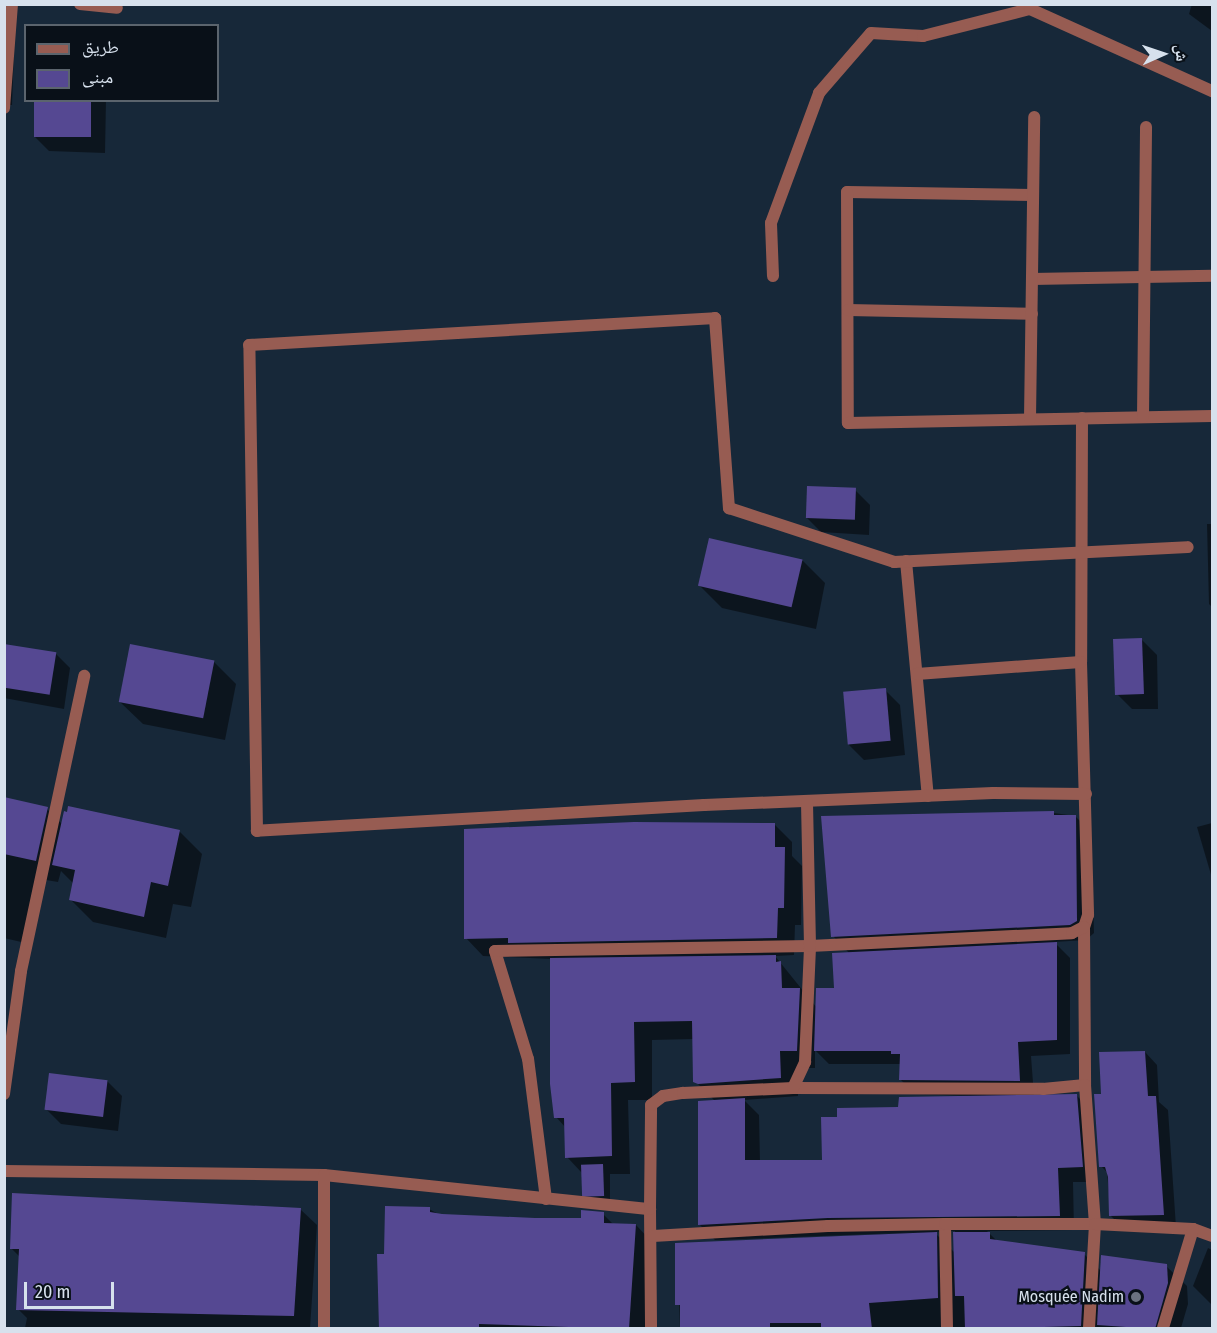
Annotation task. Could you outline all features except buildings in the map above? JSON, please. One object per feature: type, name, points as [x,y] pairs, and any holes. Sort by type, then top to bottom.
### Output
[{"type":"street","points":[[4,108],[12,4]]},
{"type":"street","points":[[80,4],[117,8]]},
{"type":"street","points":[[773,276],[771,223],[819,93],[871,33],[923,36],[1030,9],[1212,91]]},
{"type":"street","points":[[1030,419],[1034,117]]},
{"type":"street","points":[[1143,417],[1146,127]]},
{"type":"street","points":[[1033,195],[847,192],[848,423],[1212,416]]},
{"type":"street","points":[[1032,279],[1212,276]]},
{"type":"street","points":[[848,310],[1032,314]]},
{"type":"street","points":[[1086,794],[928,796],[474,816],[257,831],[249,345],[715,318],[729,508],[894,562],[1188,547]]},
{"type":"street","points":[[1082,418],[1081,662],[1088,915],[1084,927],[1085,1085],[1095,1224],[1089,1329]]},
{"type":"street","points":[[906,561],[928,796]]},
{"type":"street","points":[[917,674],[1081,662]]},
{"type":"street","points":[[4,1094],[21,970],[84,676]]},
{"type":"street","points":[[793,1088],[806,1057],[810,946],[807,802]]},
{"type":"street","points":[[546,1199],[528,1059],[495,951],[810,946],[1072,933],[1084,927]]},
{"type":"street","points":[[651,1329],[653,1236],[650,1209],[651,1105],[663,1096],[793,1088],[1043,1089],[1085,1085]]},
{"type":"street","points":[[4,1172],[324,1175],[650,1209]]},
{"type":"street","points":[[324,1175],[324,1329]]},
{"type":"street","points":[[945,1224],[947,1329]]},
{"type":"street","points":[[653,1236],[828,1226],[945,1224],[1095,1224],[1193,1229],[1212,1236]]},
{"type":"street","points":[[1163,1329],[1193,1229]]},
{"type":"place","name":"Mosquée Nadim","points":[[1136,1297]]}]
